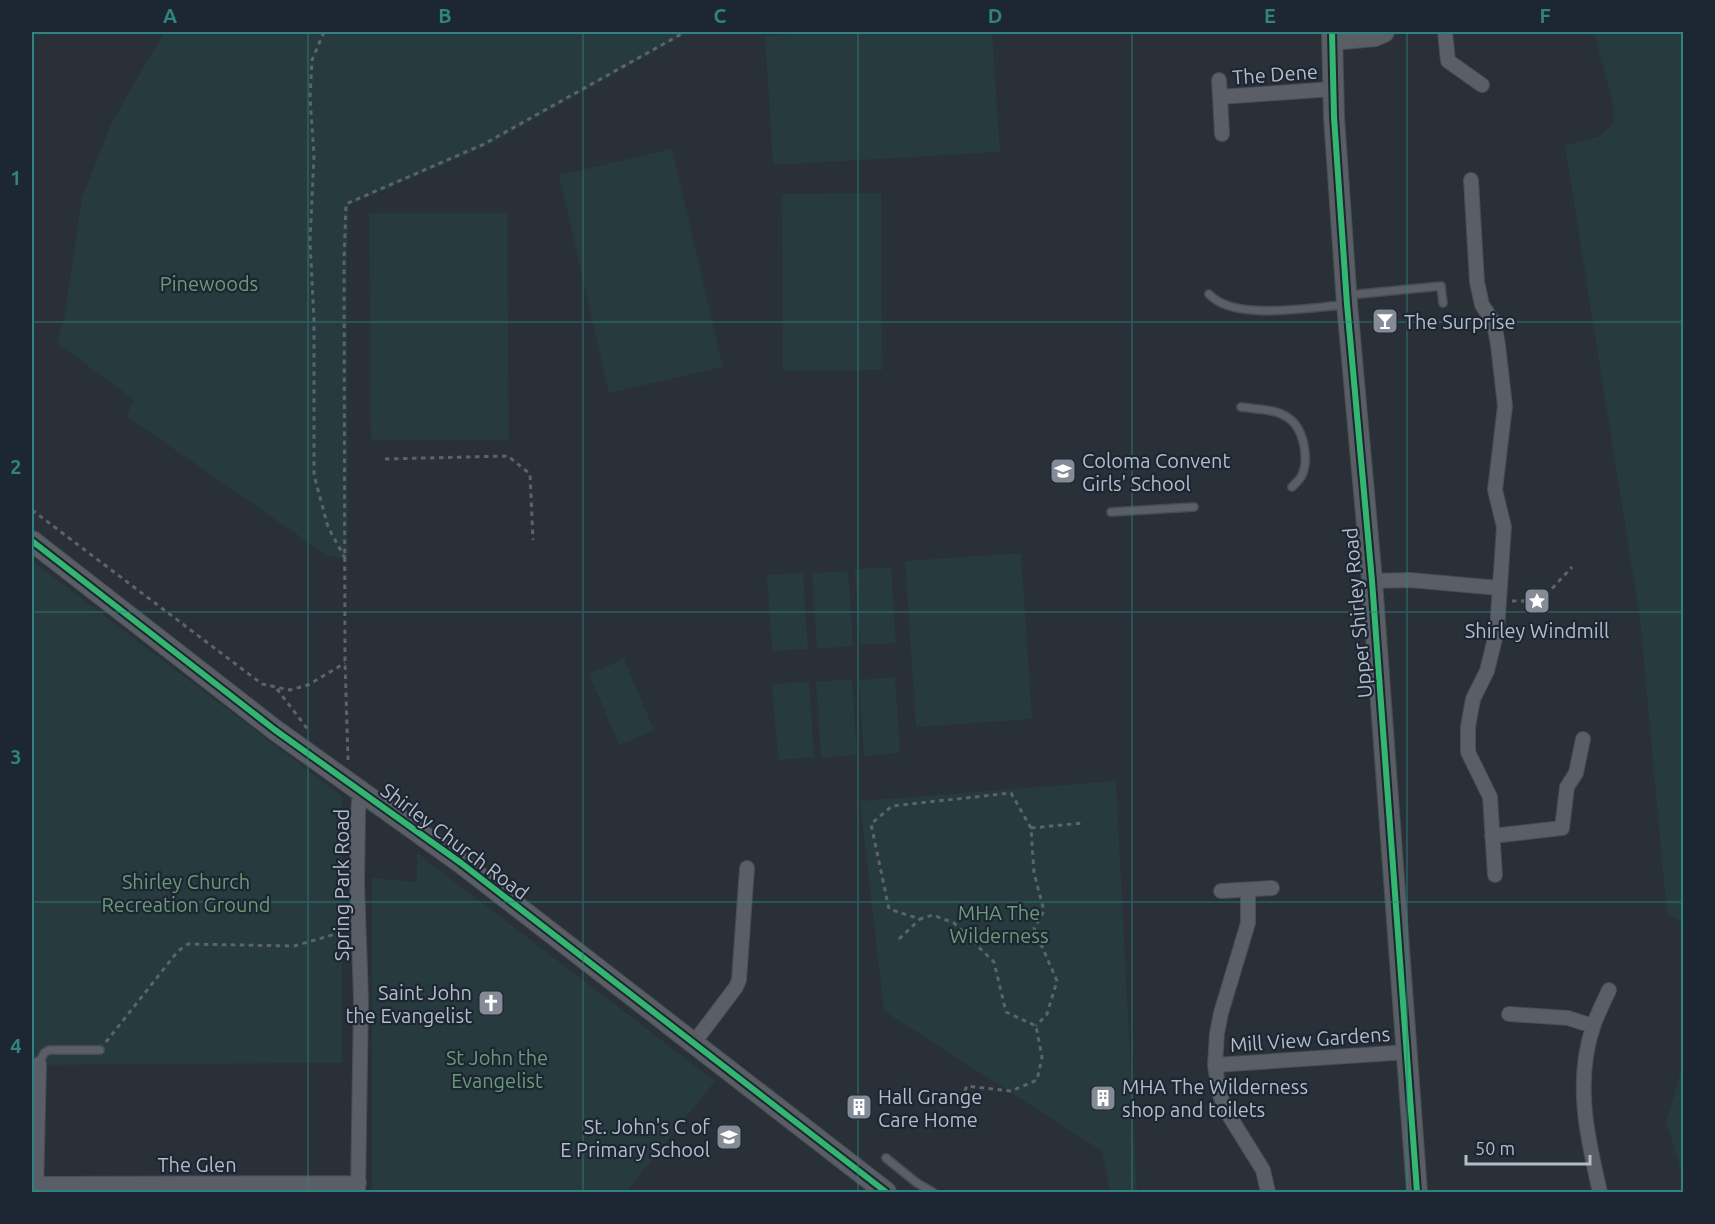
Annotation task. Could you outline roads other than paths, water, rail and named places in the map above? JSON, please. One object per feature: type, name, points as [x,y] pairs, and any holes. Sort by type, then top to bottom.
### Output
[{"type":"street","points":[[1332,36],[1375,36],[1384,32]]},
{"type":"street","points":[[1446,32],[1448,61],[1482,85]]},
{"type":"street","name":"Upper Shirley Road","points":[[1332,36],[1333,89],[1347,300],[1372,581],[1417,1192]]},
{"type":"street","name":"The Dene","points":[[1219,80],[1222,134]]},
{"type":"street","name":"The Dene","points":[[1220,97],[1333,89]]},
{"type":"street","points":[[1471,180],[1477,282],[1482,305],[1494,323],[1505,406],[1495,490],[1504,527],[1497,630],[1487,671],[1473,699],[1468,727],[1468,752],[1490,797],[1495,875]]},
{"type":"street","name":"Shirley Church Road","points":[[32,541],[275,730],[461,863],[886,1192]]},
{"type":"street","points":[[1372,581],[1410,580],[1499,595]]},
{"type":"street","points":[[1492,836],[1562,828],[1567,787],[1575,773],[1583,739]]},
{"type":"street","name":"Spring Park Road","points":[[359,1188],[361,1000],[357,883],[358,813],[364,793]]},
{"type":"street","points":[[693,1044],[739,980],[747,868]]},
{"type":"street","points":[[1221,891],[1272,888]]},
{"type":"street","name":"Mill View Gardens","points":[[1248,890],[1248,923],[1221,1013],[1215,1065],[1219,1092],[1225,1109],[1263,1170],[1268,1192]]},
{"type":"street","points":[[1600,1192],[1586,1125],[1583,1090],[1585,1063],[1593,1026],[1609,990]]},
{"type":"street","points":[[1509,1014],[1568,1018],[1593,1026]]},
{"type":"street","name":"Mill View Gardens","points":[[1215,1065],[1407,1052]]},
{"type":"street","points":[[36,1188],[39,1064]]},
{"type":"street","name":"The Glen","points":[[36,1188],[359,1188]]},
{"type":"lane","points":[[1209,294],[1215,301],[1238,309],[1267,310],[1440,286],[1443,303]]},
{"type":"lane","points":[[1241,406],[1280,414],[1296,426],[1303,441],[1305,466],[1301,477],[1292,488]]},
{"type":"lane","points":[[1111,512],[1194,507]]},
{"type":"lane","points":[[39,1064],[44,1053],[49,1050],[100,1050]]},
{"type":"lane","points":[[886,1158],[917,1183],[933,1192]]},
{"type":"place","name":"The Surprise","points":[[1385,321]]},
{"type":"place","name":"Coloma Convent Girls' School","points":[[1063,471]]},
{"type":"place","name":"Shirley Windmill","points":[[1537,601]]},
{"type":"place","name":"Saint John the Evangelist","points":[[491,1003]]},
{"type":"place","name":"MHA The Wilderness shop and toilets","points":[[1103,1098]]},
{"type":"place","name":"Hall Grange Care Home","points":[[859,1107]]},
{"type":"place","name":"St. John's C of E Primary School","points":[[729,1137]]},
{"type":"park label","name":"Pinewoods","points":[[209,283]]},
{"type":"park label","name":"Shirley Church Recreation Ground","points":[[186,892]]},
{"type":"park label","name":"MHA The Wilderness","points":[[999,924]]},
{"type":"park label","name":"St John the Evangelist","points":[[497,1068]]}]
